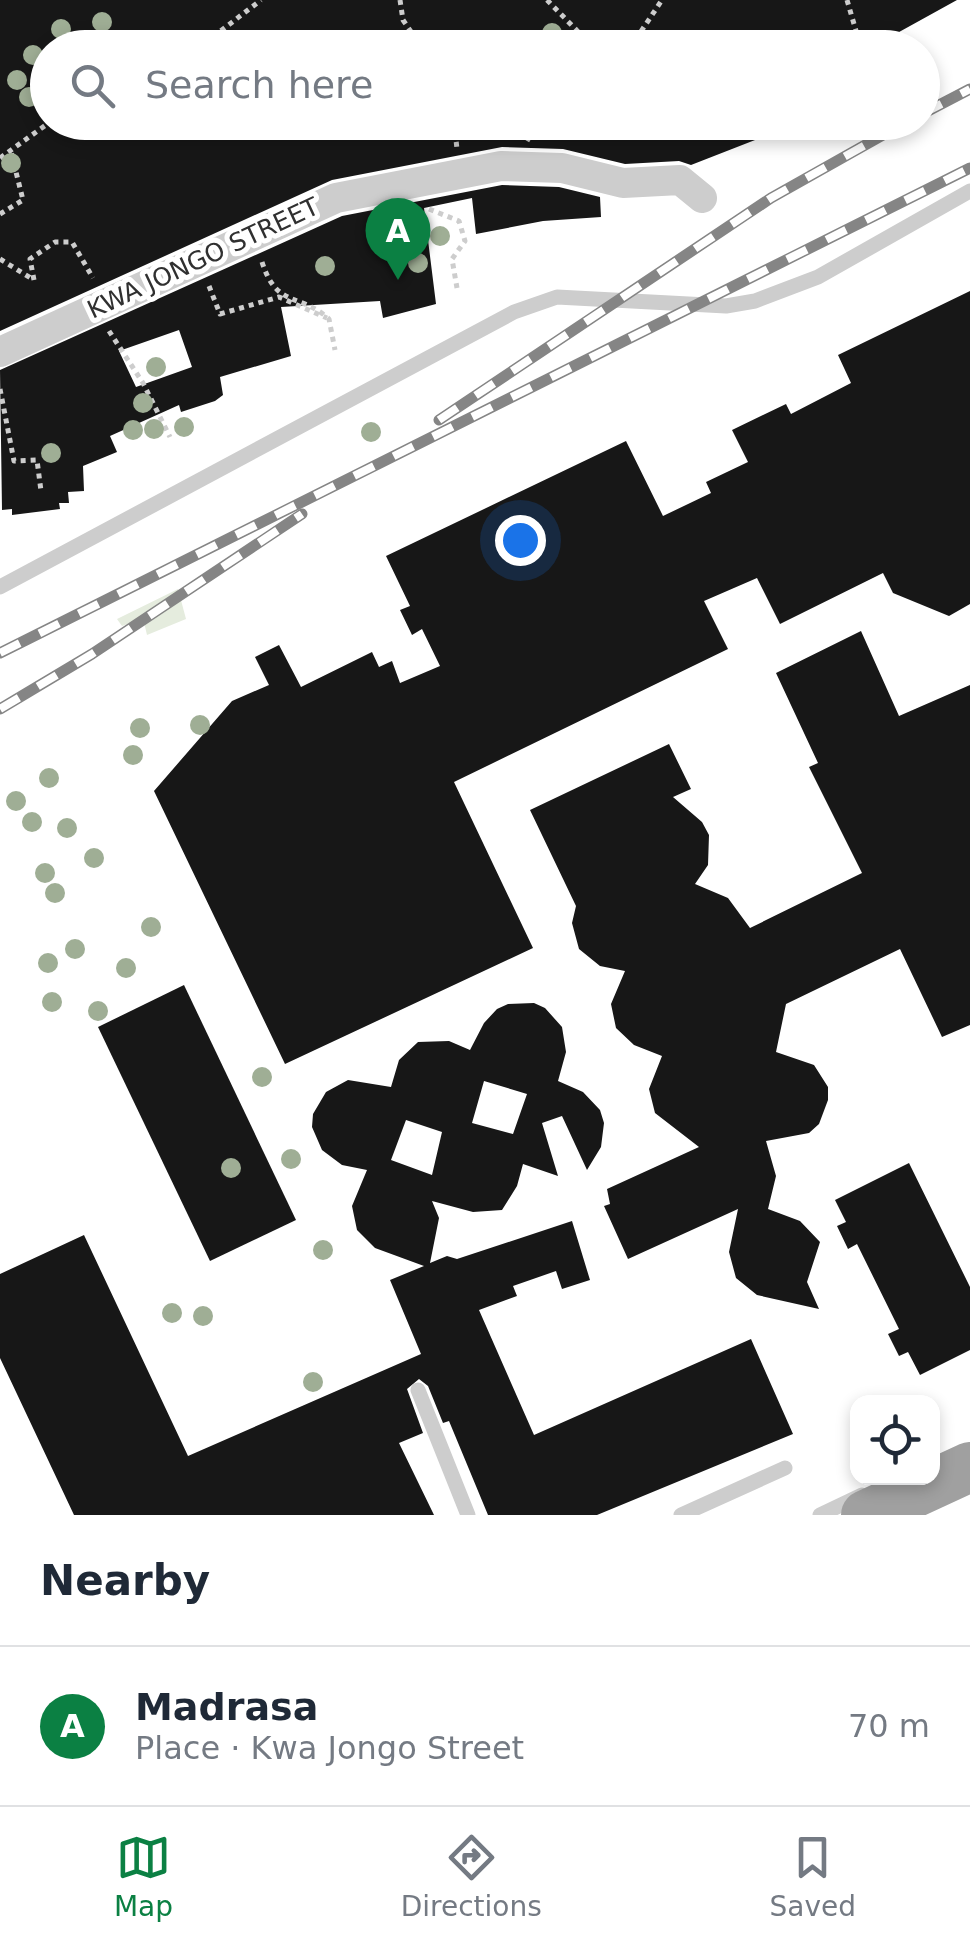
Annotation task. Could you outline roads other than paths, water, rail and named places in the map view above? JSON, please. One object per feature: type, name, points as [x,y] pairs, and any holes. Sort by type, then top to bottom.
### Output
[{"type":"highway","points":[[875,1500],[970,1466]]},
{"type":"highway","points":[[938,1515],[970,1500]]},
{"type":"street","name":"KWA JONGO STREET","points":[[0,352],[336,198],[501,166],[562,168],[624,183],[680,180],[702,198]]},
{"type":"lane","points":[[0,587],[514,312],[556,297],[726,306],[756,300],[818,278],[970,192]]},
{"type":"lane","points":[[418,1390],[468,1515]]},
{"type":"lane","points":[[680,1515],[785,1468]]},
{"type":"lane","points":[[820,1515],[875,1500]]},
{"type":"railway","points":[[940,105],[970,89]]},
{"type":"railway","points":[[439,420],[771,198],[874,140]]},
{"type":"railway","points":[[0,653],[970,168]]},
{"type":"railway","points":[[0,709],[92,654],[302,514]]},
{"type":"place","name":"Madrasa","points":[[398,280]]}]
